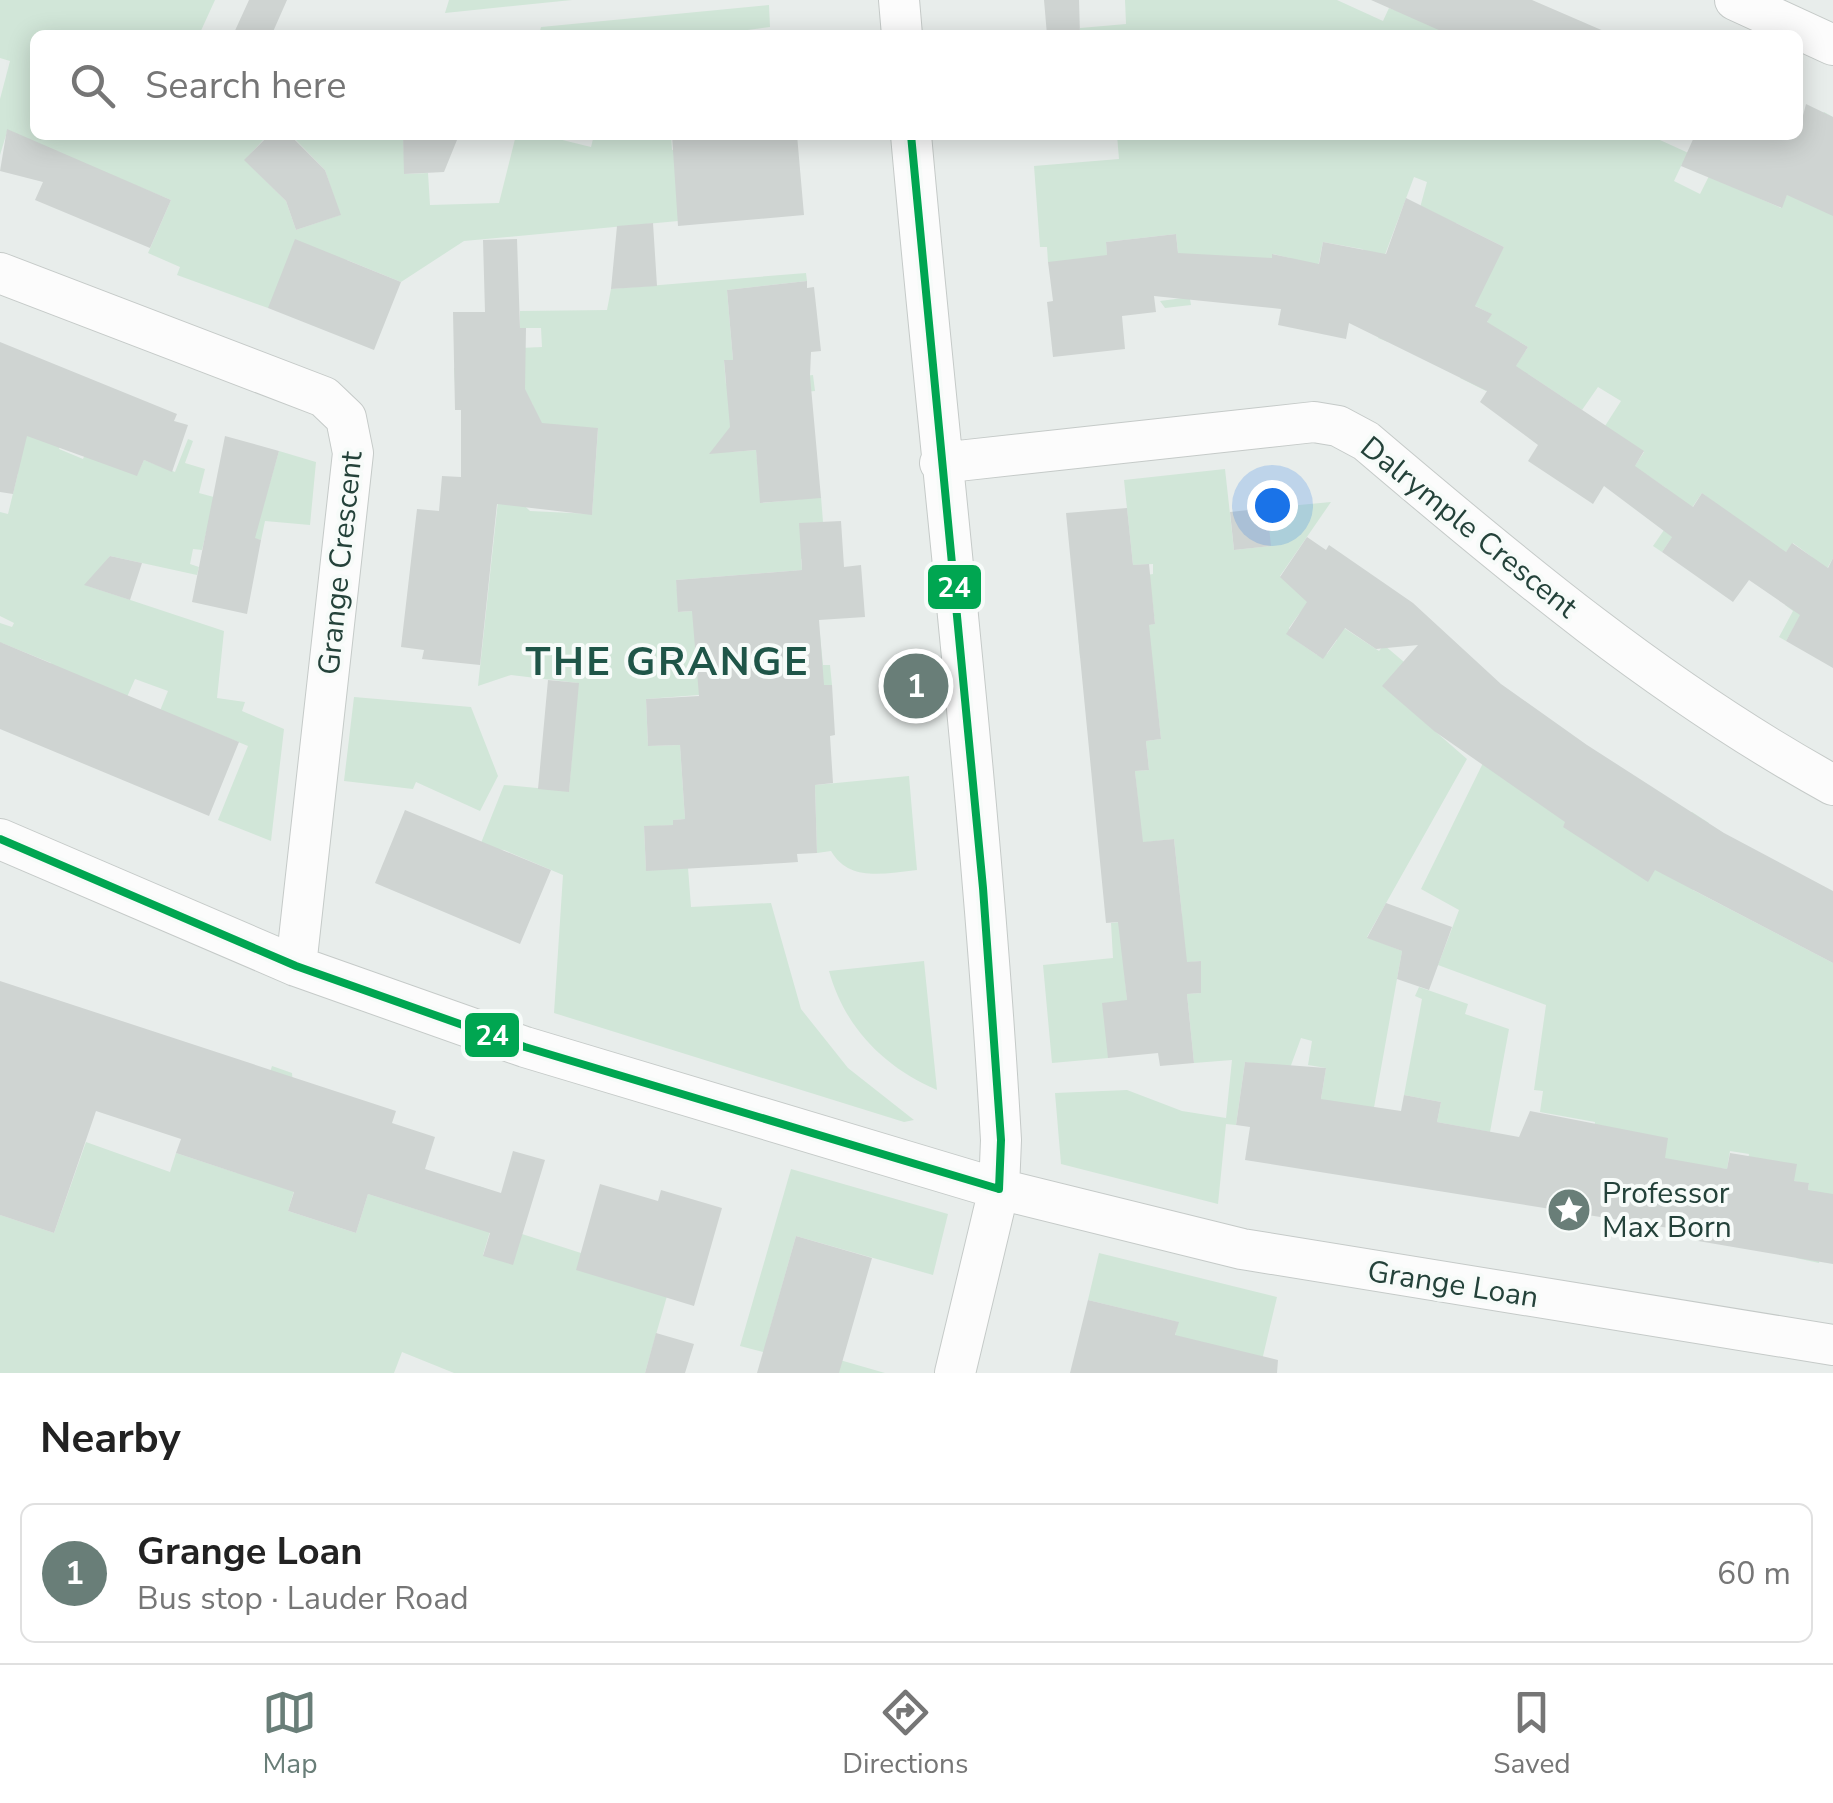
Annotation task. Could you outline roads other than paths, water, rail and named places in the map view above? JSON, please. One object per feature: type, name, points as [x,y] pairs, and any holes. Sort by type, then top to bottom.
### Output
[{"type":"street","points":[[899,0],[902,30]]},
{"type":"street","points":[[1735,0],[1800,30]]},
{"type":"street","points":[[1803,31],[1833,45]]},
{"type":"street","points":[[911,140],[940,463],[982,844],[1001,1140],[999,1189],[955,1373]]},
{"type":"street","name":"Grange Crescent","points":[[0,273],[324,397],[350,427],[352,453],[296,966]]},
{"type":"street","name":"Dalrymple Crescent","points":[[940,463],[1314,422],[1338,426],[1366,441],[1542,590],[1653,672],[1738,732],[1833,786]]},
{"type":"street","name":"Grange Loan","points":[[0,839],[296,966],[543,1053],[999,1189],[1242,1249],[1833,1345]]},
{"type":"place","name":"Grange Loan","points":[[916,686]]},
{"type":"place","name":"Professor Max Born","points":[[1569,1210]]},
{"type":"district","name":"THE GRANGE","points":[[668,661]]}]
